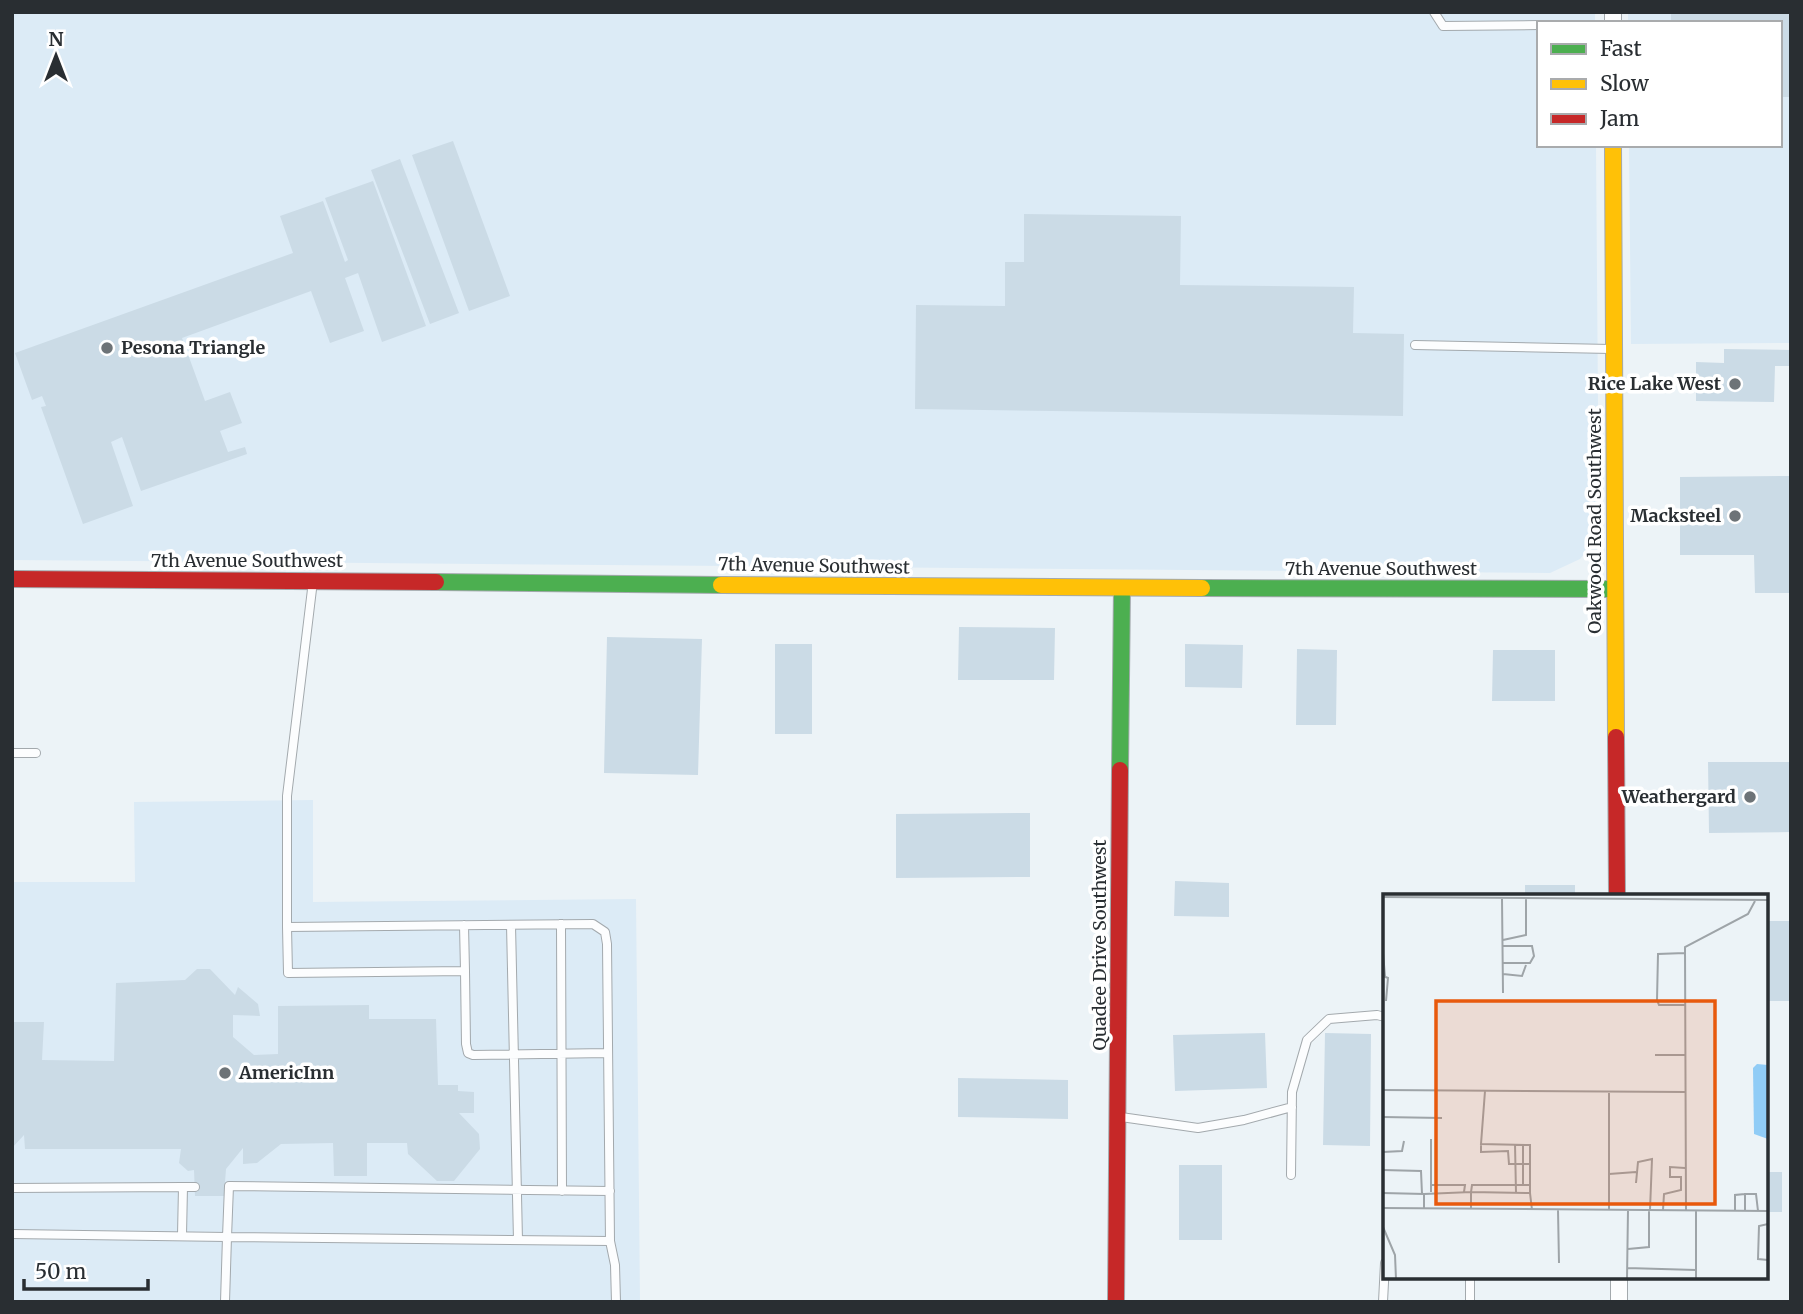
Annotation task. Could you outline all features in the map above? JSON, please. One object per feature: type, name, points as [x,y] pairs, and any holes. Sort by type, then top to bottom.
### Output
[{"type":"street","name":"Oakwood Road Southwest","points":[[1613,147],[1617,894]]},
{"type":"street","name":"7th Avenue Southwest","points":[[12,579],[1615,589]]},
{"type":"street","name":"Quadee Drive Southwest","points":[[1116,1302],[1122,588]]},
{"type":"street","points":[[1619,1279],[1619,1302]]},
{"type":"lane","points":[[1434,12],[1443,26],[1537,25]]},
{"type":"lane","points":[[1415,345],[1614,349]]},
{"type":"lane","points":[[313,581],[287,796],[288,973],[465,971]]},
{"type":"lane","points":[[12,752],[36,753]]},
{"type":"lane","points":[[561,924],[562,1191]]},
{"type":"lane","points":[[287,927],[593,924],[605,932],[610,1241],[615,1265],[616,1302]]},
{"type":"lane","points":[[464,925],[468,1053],[608,1053]]},
{"type":"lane","points":[[511,925],[518,1240]]},
{"type":"lane","points":[[1291,1175],[1292,1092],[1307,1040],[1329,1019],[1383,1016]]},
{"type":"lane","points":[[1118,1117],[1198,1128],[1292,1108]]},
{"type":"lane","points":[[225,1302],[227,1186],[610,1191]]},
{"type":"lane","points":[[182,1235],[183,1187]]},
{"type":"lane","points":[[12,1188],[195,1187]]},
{"type":"lane","points":[[12,1234],[610,1241]]},
{"type":"lane","points":[[1383,1302],[1384,1279]]},
{"type":"lane","points":[[1469,1302],[1470,1279]]},
{"type":"shaded area","points":[[12,12],[1595,12],[1595,21],[1537,21],[1537,147],[1596,147],[1599,537],[1580,559],[1550,573],[12,560]]},
{"type":"shaded area","points":[[1628,12],[1791,12],[1791,343],[1631,344],[1629,147],[1782,147],[1782,21],[1628,21]]},
{"type":"shaded area","points":[[313,800],[313,902],[636,899],[640,1302],[12,1302],[12,882],[135,882],[134,802]]},
{"type":"building","points":[[1671,12],[1791,12],[1791,97],[1782,97],[1782,21],[1671,21]]},
{"type":"building","points":[[453,141],[510,296],[469,311],[412,155]]},
{"type":"building","points":[[400,159],[459,313],[430,324],[371,170]]},
{"type":"building","name":"Pesona Triangle","points":[[373,181],[426,326],[382,342],[358,273],[345,278],[364,331],[330,343],[311,291],[182,338],[205,401],[230,392],[242,423],[220,431],[228,452],[245,447],[247,454],[141,491],[122,437],[111,442],[133,506],[83,524],[41,407],[46,406],[42,396],[32,400],[15,353],[293,253],[280,216],[323,201],[345,262],[348,260],[325,198]]},
{"type":"building","points":[[1024,214],[1181,216],[1180,285],[1354,287],[1353,333],[1404,334],[1403,416],[915,409],[916,305],[1005,306],[1005,262],[1024,262]]},
{"type":"building","name":"Rice Lake West","points":[[1724,349],[1791,350],[1791,366],[1775,366],[1774,402],[1696,401],[1696,362],[1724,363]]},
{"type":"building","name":"Macksteel","points":[[1791,476],[1791,593],[1755,593],[1754,555],[1680,555],[1680,477]]},
{"type":"building","points":[[959,627],[1055,628],[1054,680],[958,680]]},
{"type":"building","points":[[607,637],[702,639],[698,775],[604,773]]},
{"type":"building","points":[[775,644],[812,644],[812,734],[775,734]]},
{"type":"building","points":[[1185,644],[1243,645],[1242,688],[1185,687]]},
{"type":"building","points":[[1297,649],[1337,650],[1336,725],[1296,725]]},
{"type":"building","points":[[1493,650],[1555,650],[1555,701],[1492,701]]},
{"type":"building","name":"Weathergard","points":[[1708,762],[1791,762],[1791,832],[1709,833]]},
{"type":"building","points":[[1030,813],[1030,877],[896,878],[896,814]]},
{"type":"building","points":[[1175,881],[1229,883],[1229,917],[1174,916]]},
{"type":"building","points":[[1525,885],[1575,885],[1575,894],[1525,894]]},
{"type":"building","points":[[1768,921],[1791,921],[1791,1001],[1768,1001]]},
{"type":"building","name":"AmericInn","points":[[197,969],[210,969],[235,995],[238,987],[258,1004],[260,1016],[233,1015],[233,1037],[254,1055],[278,1054],[278,1006],[369,1005],[369,1019],[436,1019],[438,1085],[458,1085],[458,1091],[474,1092],[474,1113],[459,1113],[479,1134],[480,1149],[454,1181],[437,1181],[408,1154],[407,1143],[367,1143],[367,1176],[334,1176],[333,1143],[281,1144],[257,1163],[243,1164],[243,1148],[226,1169],[224,1196],[195,1196],[194,1170],[188,1171],[179,1163],[181,1149],[25,1149],[24,1135],[12,1148],[13,1022],[44,1022],[42,1060],[114,1061],[116,983],[185,980]]},
{"type":"building","points":[[1265,1033],[1267,1088],[1175,1091],[1173,1035]]},
{"type":"building","points":[[1325,1033],[1371,1034],[1370,1146],[1323,1145]]},
{"type":"building","points":[[958,1078],[1068,1080],[1068,1119],[958,1117]]},
{"type":"building","points":[[1179,1165],[1222,1165],[1222,1240],[1179,1240]]},
{"type":"building","points":[[1768,1172],[1782,1172],[1782,1212],[1768,1212]]},
{"type":"traffic: fast","points":[[436,582],[721,585]]},
{"type":"traffic: fast","points":[[1120,770],[1122,588]]},
{"type":"traffic: fast","points":[[1202,588],[1615,589]]},
{"type":"traffic: slow","points":[[1613,147],[1616,737]]},
{"type":"traffic: slow","points":[[721,585],[1202,588]]},
{"type":"traffic: jam","points":[[12,579],[436,582]]},
{"type":"traffic: jam","points":[[1616,737],[1617,894]]},
{"type":"traffic: jam","points":[[1116,1302],[1120,770]]},
{"type":"place","name":"Pesona Triangle","points":[[107,348]]},
{"type":"place","name":"Rice Lake West","points":[[1735,384]]},
{"type":"place","name":"Macksteel","points":[[1735,516]]},
{"type":"place","name":"Weathergard","points":[[1750,797]]},
{"type":"place","name":"AmericInn","points":[[225,1073]]}]
